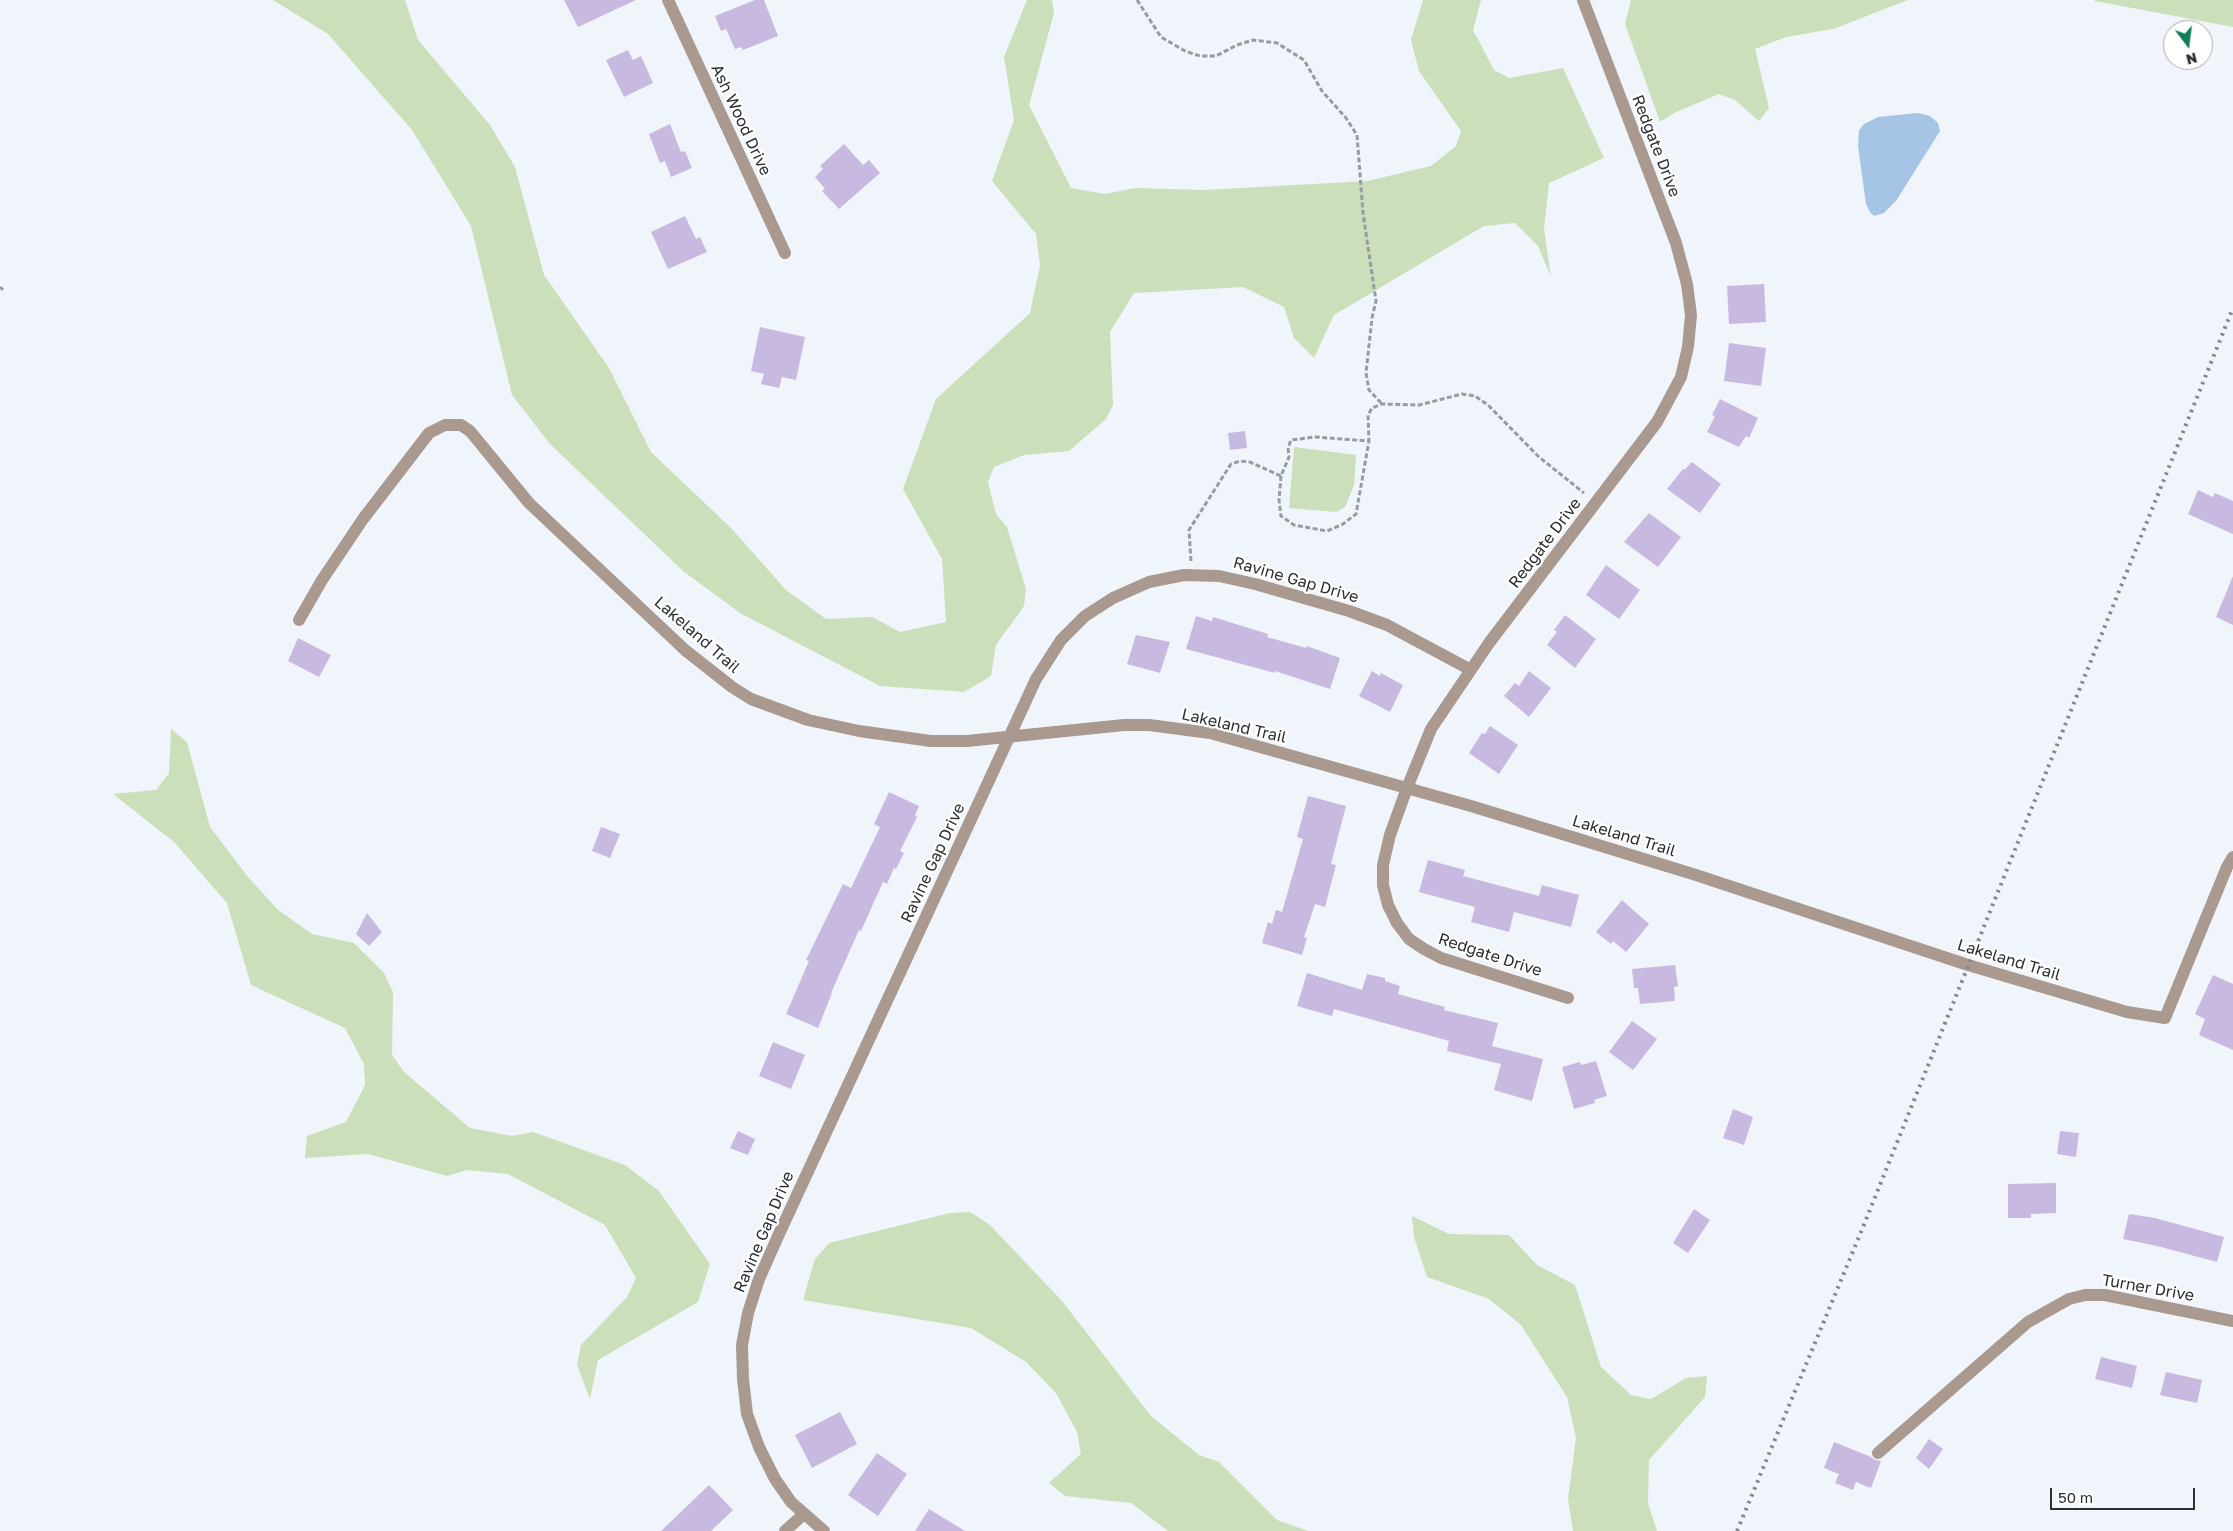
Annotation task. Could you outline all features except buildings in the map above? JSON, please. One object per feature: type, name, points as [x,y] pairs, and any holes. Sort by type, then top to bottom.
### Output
[{"type":"street","name":"Ash Wood Drive","points":[[668,0],[785,253]]},
{"type":"street","name":"Redgate Drive","points":[[1568,998],[1441,958],[1409,939],[1396,922],[1388,905],[1383,885],[1383,865],[1390,835],[1406,788],[1431,729],[1471,670],[1657,422],[1670,402],[1680,378],[1688,347],[1691,315],[1688,284],[1676,242],[1583,0]]},
{"type":"street","name":"Lakeland Trail","points":[[299,620],[322,580],[363,519],[429,433],[445,425],[461,425],[470,431],[529,503],[685,650],[732,687],[751,698],[808,720],[895,737],[966,741],[1124,725],[1149,725],[1195,730],[1406,788],[1696,875],[1968,965],[2120,1010],[2165,1018],[2227,866],[2233,858]]},
{"type":"street","name":"Ravine Gap Drive","points":[[824,1531],[791,1502],[775,1479],[759,1447],[747,1414],[742,1345],[748,1313],[759,1279],[778,1234],[1036,679],[1061,640],[1085,616],[1113,598],[1149,582],[1192,575],[1219,576],[1255,584],[1349,611],[1387,625],[1471,670]]},
{"type":"street","name":"Turner Drive","points":[[1878,1453],[2028,1322],[2058,1304],[2085,1295],[2105,1295],[2233,1321]]},
{"type":"street","points":[[785,1531],[804,1514]]},
{"type":"path","points":[[1137,0],[1161,37],[1185,51],[1200,56],[1216,56],[1237,44],[1253,40],[1277,43],[1304,60],[1322,91],[1346,118],[1357,136],[1363,213],[1376,302],[1372,318],[1366,373],[1370,390],[1382,404]]},
{"type":"path","points":[[1369,441],[1316,437],[1291,440],[1288,448],[1289,457],[1281,476],[1279,500],[1281,516],[1294,525],[1327,531],[1342,524],[1356,514],[1369,441],[1368,415],[1372,408],[1382,404],[1419,405],[1462,394],[1475,396],[1488,405],[1538,457],[1596,503]]},
{"type":"path","points":[[1192,575],[1189,530],[1231,464],[1240,461],[1250,462],[1281,476]]},
{"type":"green space","points":[[273,0],[405,0],[418,40],[490,125],[515,167],[544,275],[609,368],[651,452],[731,528],[786,590],[826,619],[872,617],[900,632],[946,622],[942,559],[903,489],[936,399],[1030,313],[1040,265],[1036,234],[992,181],[1014,120],[1004,57],[1027,0],[1052,0],[1054,13],[1029,105],[1071,188],[1105,194],[1135,188],[1204,190],[1367,181],[1431,166],[1456,146],[1461,131],[1419,71],[1411,40],[1423,0],[1481,0],[1473,30],[1494,70],[1509,78],[1563,68],[1604,158],[1549,183],[1544,229],[1551,277],[1538,246],[1515,223],[1484,226],[1334,315],[1314,358],[1294,338],[1284,307],[1243,287],[1134,293],[1110,332],[1113,405],[1106,419],[1069,451],[1024,455],[994,467],[988,482],[996,514],[1007,527],[1026,589],[1024,606],[996,645],[991,676],[964,692],[880,686],[740,613],[683,571],[550,444],[512,395],[471,226],[412,130],[328,34]]},
{"type":"green space","points":[[1631,0],[1908,0],[1833,29],[1786,37],[1755,49],[1769,108],[1759,121],[1735,100],[1719,94],[1674,113],[1660,122],[1625,24]]},
{"type":"green space","points":[[2233,0],[2233,27],[2213,23],[2213,20],[2196,20],[2095,1]]},
{"type":"green space","points":[[1294,447],[1356,455],[1354,485],[1345,507],[1336,512],[1289,508]]},
{"type":"green space","points":[[171,729],[187,742],[210,827],[248,877],[277,909],[312,934],[354,943],[384,973],[393,992],[392,1055],[404,1072],[470,1128],[512,1136],[533,1132],[625,1165],[659,1191],[710,1264],[698,1302],[598,1360],[590,1399],[577,1365],[581,1345],[627,1297],[636,1278],[605,1225],[508,1174],[467,1170],[447,1176],[368,1154],[305,1158],[307,1136],[346,1122],[365,1085],[364,1064],[345,1028],[251,985],[227,903],[174,842],[113,794],[156,790],[169,773]]},
{"type":"green space","points":[[970,1212],[989,1224],[1062,1301],[1151,1416],[1199,1455],[1219,1462],[1277,1520],[1308,1531],[1168,1531],[1131,1503],[1065,1496],[1049,1483],[1081,1454],[1077,1432],[1056,1393],[1026,1362],[971,1328],[803,1300],[815,1259],[829,1243],[950,1213]]},
{"type":"green space","points":[[1412,1216],[1449,1234],[1509,1235],[1537,1265],[1575,1285],[1601,1367],[1631,1395],[1651,1399],[1686,1378],[1707,1376],[1705,1397],[1649,1460],[1648,1503],[1657,1531],[1573,1531],[1568,1499],[1576,1438],[1567,1397],[1521,1325],[1489,1299],[1427,1277],[1414,1237]]},
{"type":"water","points":[[1918,113],[1930,116],[1938,123],[1940,131],[1896,201],[1884,213],[1874,216],[1866,204],[1858,146],[1859,130],[1864,124],[1878,117]]},
{"type":"railway","points":[[1737,1531],[1861,1232],[2233,308]]}]
